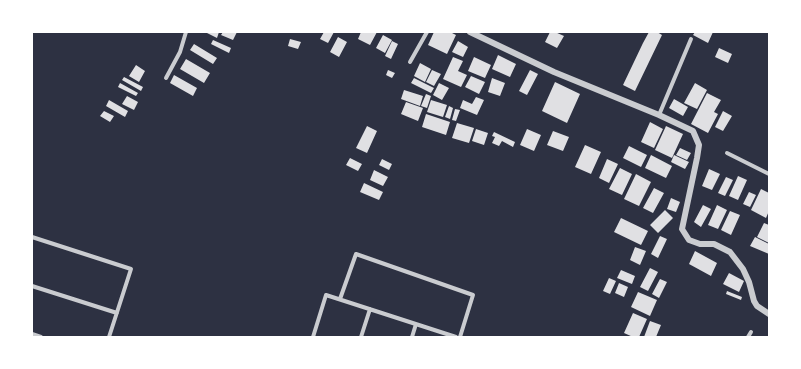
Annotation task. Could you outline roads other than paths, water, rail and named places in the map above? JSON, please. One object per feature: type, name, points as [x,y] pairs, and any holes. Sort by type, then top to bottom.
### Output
[{"type":"street","points":[[166,78],[180,52],[186,32]]},
{"type":"street","points":[[410,62],[427,32]]},
{"type":"street","points":[[470,32],[554,72],[659,114],[693,131],[699,145],[682,229],[689,240],[700,244],[714,244],[730,252],[743,269],[757,306],[769,314]]},
{"type":"street","points":[[659,114],[691,39]]},
{"type":"street","points":[[727,153],[769,174]]},
{"type":"street","points":[[32,237],[131,269],[109,337]]},
{"type":"street","points":[[340,299],[356,254],[473,295],[460,337]]},
{"type":"street","points":[[32,286],[117,313]]},
{"type":"street","points":[[313,337],[326,295],[456,337]]},
{"type":"street","points":[[361,337],[370,309]]},
{"type":"street","points":[[412,337],[416,324]]},
{"type":"street","points":[[748,337],[751,332]]},
{"type":"street","points":[[32,334],[41,337]]}]
